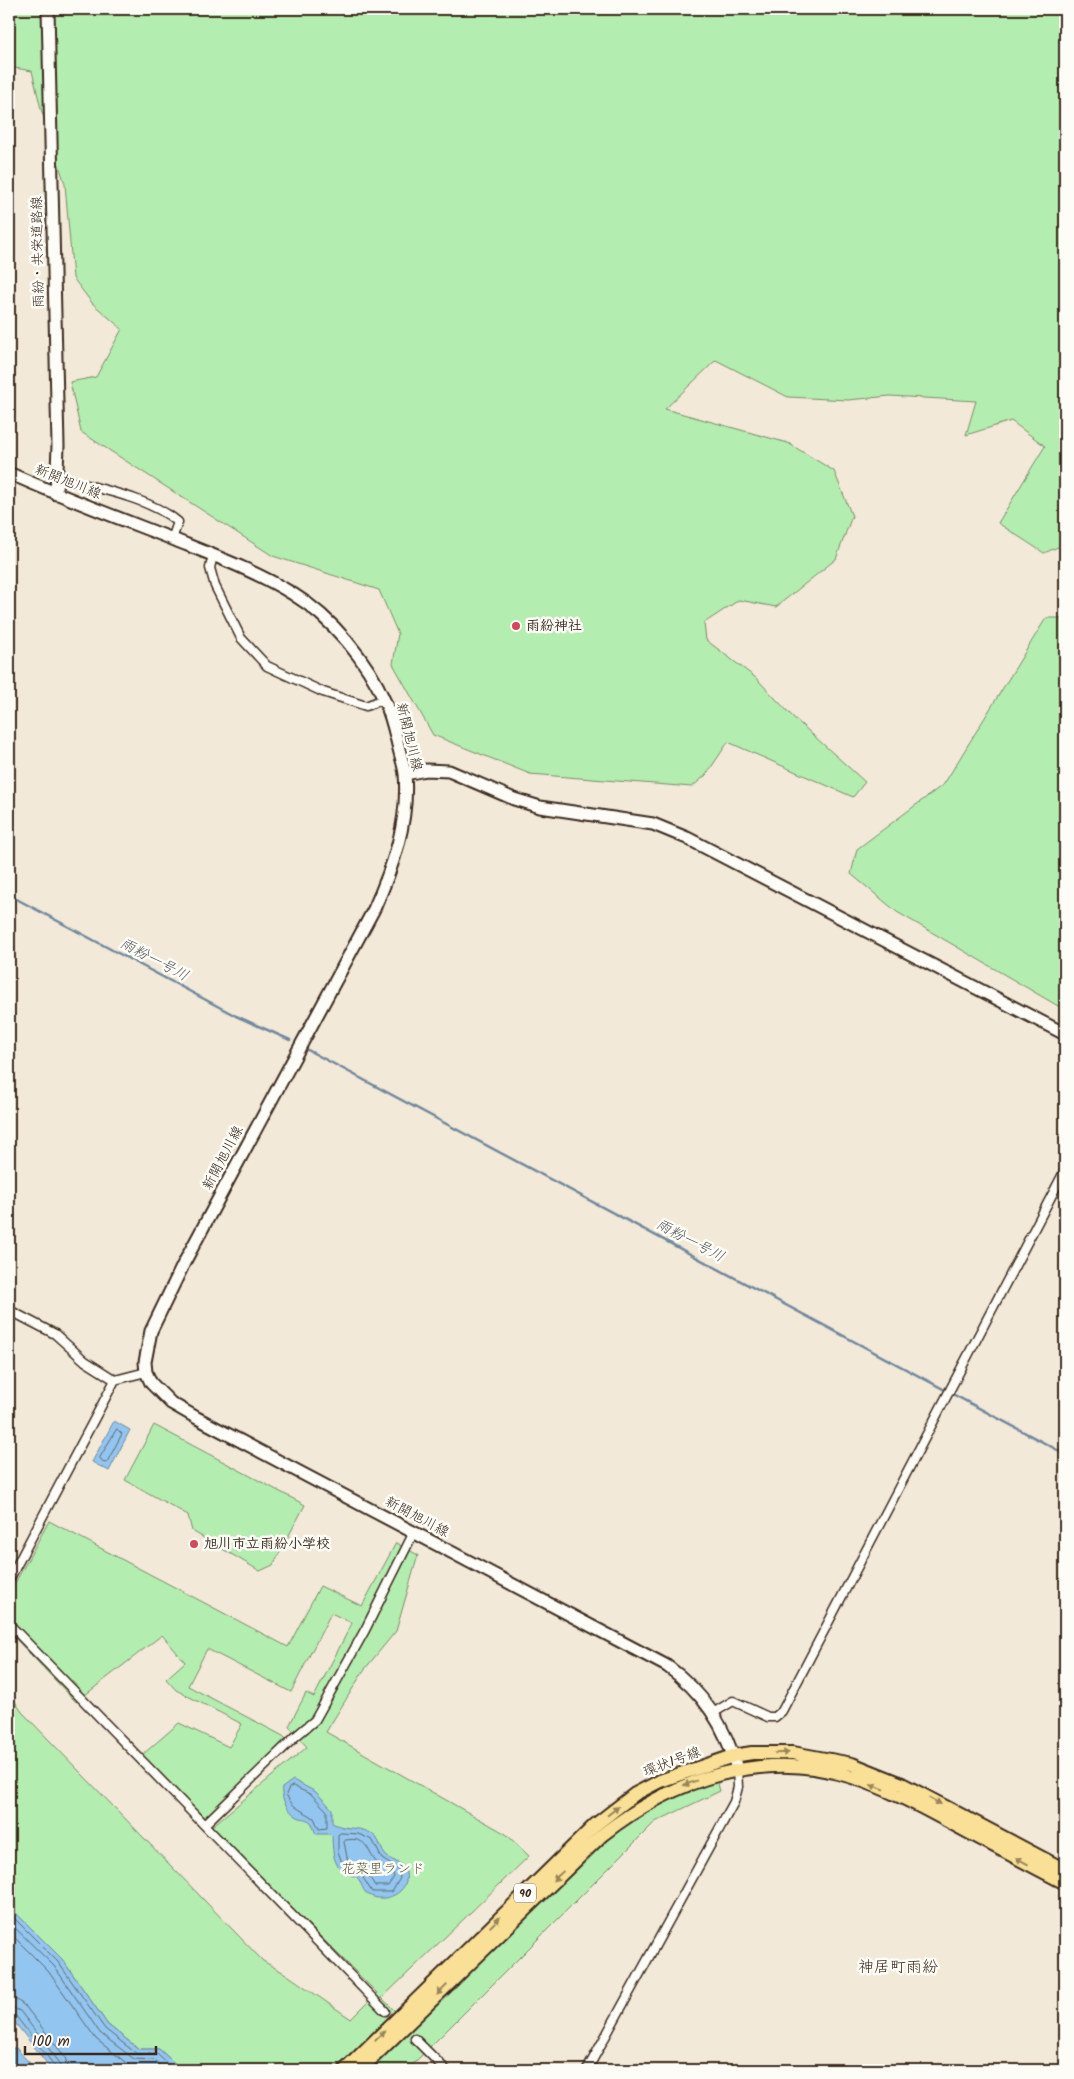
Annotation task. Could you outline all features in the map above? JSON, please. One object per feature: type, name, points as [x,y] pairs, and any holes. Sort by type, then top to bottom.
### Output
[{"type":"main road","name":"雨紛・共栄道路線","points":[[48,9],[58,446],[56,494]]},
{"type":"main road","name":"新開旭川線","points":[[9,473],[56,494],[256,573],[295,595],[316,610],[354,651],[384,699],[392,719],[405,774],[402,820],[397,852],[390,874],[370,918],[184,1263],[151,1331],[146,1350],[146,1372],[151,1383],[171,1403],[287,1467],[667,1666],[688,1681],[712,1713],[733,1756],[737,1769]]},
{"type":"main road","points":[[405,774],[426,770],[449,771],[514,799],[540,807],[653,824],[687,838],[1065,1034]]},
{"type":"main road","name":"環状1号線","points":[[345,2070],[595,1825],[635,1794],[660,1781],[733,1756],[752,1753],[792,1753],[852,1764],[902,1784],[1065,1870]]},
{"type":"main road","name":"環状1号線","points":[[360,2070],[602,1835],[634,1811],[660,1796],[690,1783],[737,1769],[788,1766],[821,1770],[852,1777],[900,1796],[1065,1884]]},
{"type":"street","points":[[57,477],[145,503],[167,513],[178,522],[172,539]]},
{"type":"street","points":[[213,555],[210,568],[215,586],[241,638],[267,666],[323,692],[366,706],[384,699]]},
{"type":"street","points":[[712,1713],[732,1702],[768,1717],[775,1717],[782,1710],[1065,1170]]},
{"type":"street","points":[[9,1310],[55,1334],[85,1361],[115,1380],[146,1372]]},
{"type":"street","points":[[9,1580],[115,1380]]},
{"type":"street","points":[[204,1825],[315,1720],[365,1630],[414,1532]]},
{"type":"street","points":[[9,1624],[385,2011]]},
{"type":"street","points":[[587,2070],[734,1802],[738,1787],[737,1769]]},
{"type":"street","points":[[415,2039],[446,2070]]},
{"type":"green space","points":[[9,9],[1065,9],[1065,544],[1044,553],[998,523],[1045,446],[1011,421],[966,435],[976,401],[890,396],[848,400],[788,397],[716,360],[665,409],[788,443],[834,471],[852,516],[836,559],[776,607],[739,600],[704,623],[706,640],[756,678],[793,717],[865,782],[853,797],[728,742],[706,775],[692,787],[530,774],[433,735],[393,664],[398,634],[379,590],[273,556],[81,432],[70,382],[96,377],[122,329],[92,303],[73,278],[65,184],[41,109],[32,71],[9,67]]},
{"type":"green space","points":[[1046,618],[1065,618],[1065,1010],[897,912],[851,874],[857,849],[944,784]]},
{"type":"green space","points":[[154,1425],[305,1505],[273,1565],[260,1571],[192,1531],[188,1515],[125,1480]]},
{"type":"green space","name":"花菜里ランド","points":[[49,1521],[288,1647],[320,1586],[362,1606],[396,1543],[418,1555],[396,1631],[364,1670],[326,1732],[506,1834],[529,1856],[382,1998],[397,2013],[338,2070],[335,2066],[330,2070],[182,2070],[159,2049],[139,2049],[108,2025],[62,1959],[9,1906],[9,1693],[22,1712],[263,1961],[286,1974],[351,2019],[377,1993],[211,1827],[307,1747],[289,1726],[306,1693],[314,1697],[352,1623],[331,1613],[291,1692],[207,1649],[188,1686],[283,1736],[288,1741],[207,1818],[200,1817],[141,1756],[179,1723],[229,1747],[242,1724],[176,1690],[166,1679],[185,1662],[162,1635],[76,1702],[12,1635],[9,1639],[9,1594]]},
{"type":"green space","points":[[717,1780],[720,1791],[655,1822],[407,2070],[368,2070],[604,1840],[662,1800]]},
{"type":"water","points":[[114,1421],[130,1430],[109,1471],[92,1462]]},
{"type":"water","points":[[293,1780],[316,1792],[332,1809],[332,1823],[343,1827],[365,1830],[375,1836],[386,1856],[401,1864],[405,1869],[406,1880],[400,1891],[395,1895],[382,1898],[369,1895],[365,1892],[357,1877],[343,1871],[339,1867],[334,1857],[332,1836],[330,1834],[316,1834],[311,1822],[296,1816],[286,1805],[282,1796],[282,1788]]},
{"type":"water","points":[[9,1906],[62,1959],[108,2025],[139,2049],[159,2049],[182,2070],[52,2070],[9,2015]]},
{"type":"water","points":[[9,2048],[16,2048],[36,2070],[9,2070]]},
{"type":"waterway","name":"雨粉一号川","points":[[9,895],[236,1016],[290,1040]]},
{"type":"waterway","name":"雨粉一号川","points":[[304,1048],[1065,1454]]},
{"type":"tunnel","points":[[385,2011],[415,2039]]},
{"type":"place","name":"雨紛神社","points":[[516,626]]},
{"type":"place","name":"旭川市立雨紛小学校","points":[[194,1544]]},
{"type":"district","name":"神居町雨紛","points":[[898,1967]]}]
